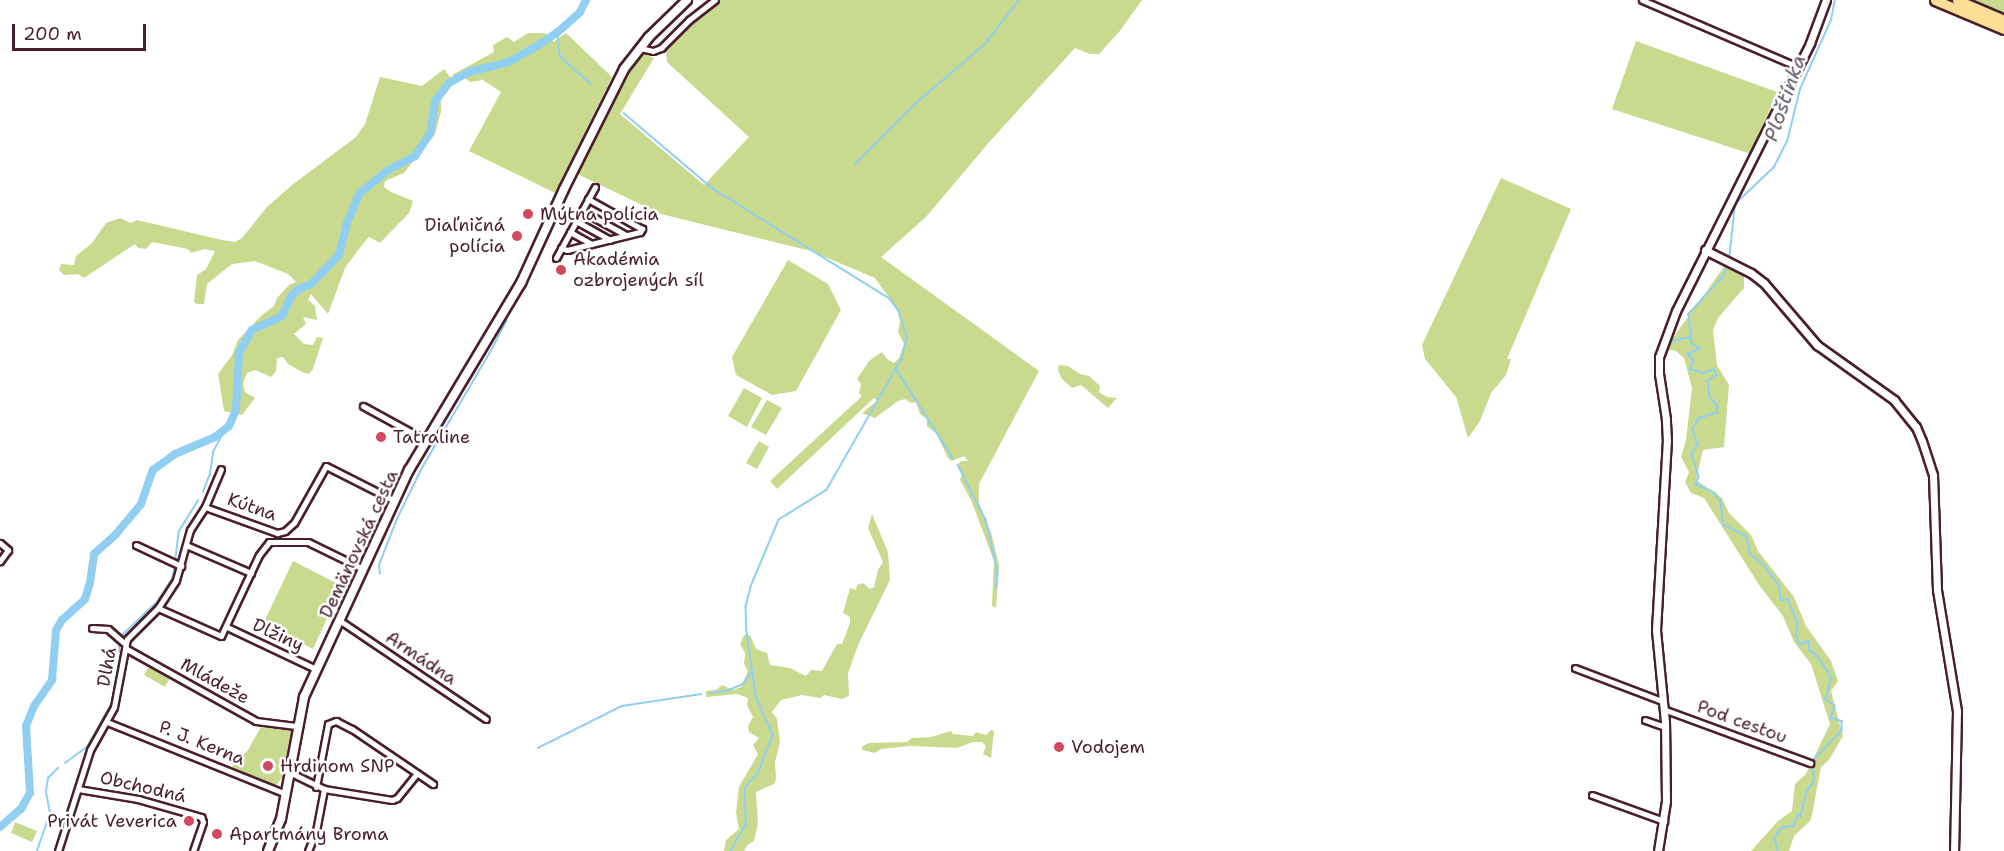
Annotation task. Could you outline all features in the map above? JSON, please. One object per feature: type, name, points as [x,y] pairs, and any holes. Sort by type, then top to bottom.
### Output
[{"type":"highway","points":[[1935,0],[2004,29]]},
{"type":"highway","points":[[1957,0],[2004,20]]},
{"type":"main road","name":"Demänovská cesta","points":[[268,851],[279,826],[296,726],[304,697],[395,501],[427,441],[496,328],[612,92],[640,48],[687,0]]},
{"type":"street","points":[[640,48],[653,51],[661,48],[689,20],[715,0]]},
{"type":"street","points":[[1642,0],[1798,67]]},
{"type":"street","points":[[1658,851],[1664,821],[1665,727],[1657,647],[1656,603],[1667,429],[1659,362],[1671,321],[1798,67],[1819,23],[1826,0]]},
{"type":"street","points":[[556,258],[595,187]]},
{"type":"street","points":[[561,248],[567,250],[610,240],[640,232],[642,229],[588,199]]},
{"type":"street","points":[[582,211],[623,235]]},
{"type":"street","points":[[576,221],[610,240]]},
{"type":"street","points":[[623,235],[630,222]]},
{"type":"street","points":[[570,232],[592,244]]},
{"type":"street","points":[[1705,250],[1737,265],[1771,289],[1820,348],[1894,400],[1916,427],[1927,453],[1934,486],[1937,590],[1958,723],[1954,851]]},
{"type":"street","points":[[363,406],[427,441]]},
{"type":"street","name":"Kútna","points":[[205,507],[277,532],[293,524],[326,466],[395,501]]},
{"type":"street","name":"Dlhá","points":[[58,851],[90,750],[116,703],[122,642],[158,608],[176,580],[177,564],[195,518],[205,507],[221,469]]},
{"type":"street","points":[[275,541],[277,532]]},
{"type":"street","points":[[158,608],[220,635],[227,627],[265,545],[275,541],[308,542],[363,569]]},
{"type":"street","points":[[0,543],[8,550],[0,561]]},
{"type":"street","points":[[186,544],[251,573]]},
{"type":"street","points":[[136,545],[177,564]]},
{"type":"street","name":"Armádna","points":[[339,620],[486,719]]},
{"type":"street","name":"Dlžiny","points":[[227,627],[316,669]]},
{"type":"street","name":"Mládeže","points":[[92,628],[108,629],[122,642],[259,722],[296,726]]},
{"type":"street","name":"Pod cestou","points":[[1575,668],[1810,763]]},
{"type":"street","points":[[1645,720],[1665,727]]},
{"type":"street","points":[[316,787],[328,724],[334,721],[352,729],[433,784]]},
{"type":"street","name":"P. J. Kerna","points":[[107,722],[286,794]]},
{"type":"street","points":[[290,772],[316,787],[392,800],[397,798],[417,773]]},
{"type":"street","name":"Obchodná","points":[[78,789],[138,799],[201,817],[203,822],[193,851]]},
{"type":"street","points":[[308,851],[316,831],[324,789]]},
{"type":"street","points":[[1592,795],[1664,821]]},
{"type":"green space","points":[[721,0],[1142,0],[1119,32],[1099,54],[1090,54],[1075,48],[991,140],[926,217],[881,257],[1039,371],[979,484],[979,503],[991,532],[999,565],[996,608],[992,606],[994,561],[971,500],[960,480],[962,474],[957,465],[961,461],[968,461],[964,456],[951,461],[948,458],[936,433],[927,426],[927,419],[920,414],[916,402],[911,403],[905,399],[898,401],[875,418],[862,413],[877,401],[874,398],[777,489],[770,481],[862,396],[859,393],[861,384],[857,379],[869,361],[882,352],[888,360],[894,363],[899,358],[904,344],[898,332],[900,321],[897,309],[875,278],[811,251],[661,214],[575,173],[623,79],[642,53],[654,58],[620,114],[704,185],[749,137],[667,62],[666,48],[692,22]]},
{"type":"green space","points":[[1971,0],[2004,0],[2004,15],[1976,2]]},
{"type":"green space","points":[[528,33],[544,33],[553,38],[553,42],[566,33],[612,77],[555,193],[469,151],[501,92],[483,80],[470,82],[461,75],[454,77],[452,75],[494,52],[493,45],[507,37],[514,42]]},
{"type":"green space","points":[[1636,41],[1777,92],[1751,154],[1612,109]]},
{"type":"green space","points":[[444,69],[451,78],[435,98],[441,99],[441,112],[435,134],[404,173],[385,181],[384,187],[391,192],[413,201],[409,213],[380,243],[369,237],[362,245],[345,268],[328,314],[311,294],[308,300],[315,306],[317,320],[303,317],[306,324],[294,334],[304,344],[313,345],[317,337],[323,338],[313,369],[309,374],[288,364],[283,357],[277,358],[276,371],[271,377],[255,370],[247,373],[243,384],[245,392],[255,398],[242,415],[224,411],[218,374],[232,355],[238,340],[274,306],[277,298],[289,285],[296,282],[288,274],[255,261],[232,264],[207,284],[204,304],[197,304],[194,302],[197,275],[206,269],[215,251],[205,249],[191,253],[188,249],[152,242],[146,249],[138,248],[135,244],[84,278],[78,274],[64,275],[59,270],[61,264],[74,265],[76,256],[92,243],[106,223],[120,218],[131,223],[137,220],[235,242],[242,238],[267,207],[292,185],[356,137],[365,124],[380,77],[422,86]]},
{"type":"green space","points":[[1501,178],[1571,209],[1507,359],[1511,359],[1506,375],[1491,393],[1480,421],[1468,438],[1456,397],[1425,359],[1422,345]]},
{"type":"green space","points":[[788,260],[828,284],[841,310],[796,391],[772,395],[736,375],[732,357]]},
{"type":"green space","points":[[1726,264],[1744,272],[1744,288],[1718,318],[1713,330],[1717,365],[1729,385],[1724,447],[1703,450],[1696,480],[1722,498],[1729,513],[1751,535],[1758,551],[1794,597],[1806,626],[1831,661],[1838,681],[1831,691],[1843,736],[1829,760],[1821,767],[1811,820],[1794,836],[1789,851],[1751,851],[1778,821],[1792,811],[1795,784],[1806,774],[1830,724],[1811,664],[1794,642],[1783,616],[1759,585],[1704,498],[1691,493],[1685,482],[1689,472],[1681,457],[1686,440],[1692,388],[1684,358],[1676,351],[1665,349]]},
{"type":"green space","points":[[1059,365],[1068,366],[1080,374],[1089,376],[1100,386],[1099,392],[1107,397],[1117,398],[1108,408],[1081,385],[1072,388],[1062,379],[1058,370]]},
{"type":"green space","points":[[744,388],[762,398],[747,427],[728,416]]},
{"type":"green space","points":[[767,400],[782,408],[766,435],[751,427]]},
{"type":"green space","points":[[759,441],[769,447],[757,469],[746,463]]},
{"type":"green space","points":[[872,514],[888,552],[890,580],[859,643],[848,673],[849,696],[842,699],[824,695],[820,698],[802,695],[781,700],[772,712],[777,719],[780,742],[775,762],[776,780],[774,784],[756,792],[758,824],[754,841],[747,845],[744,851],[724,851],[726,840],[739,829],[736,813],[739,787],[758,754],[753,745],[759,738],[749,732],[748,726],[753,717],[747,705],[748,698],[737,694],[706,697],[706,691],[716,690],[722,685],[733,690],[741,687],[748,671],[744,664],[745,653],[740,644],[744,635],[750,635],[756,649],[767,653],[770,665],[790,668],[806,676],[811,670],[822,671],[837,644],[842,644],[850,623],[850,617],[843,613],[850,588],[856,590],[857,585],[863,583],[870,589],[874,587],[878,570],[883,562],[868,528]]},
{"type":"green space","points":[[293,561],[342,586],[313,649],[263,624]]},
{"type":"green space","points":[[150,665],[171,676],[165,687],[144,675]]},
{"type":"green space","points":[[261,727],[292,730],[284,775],[275,787],[232,767],[248,750]]},
{"type":"green space","points":[[991,730],[994,731],[991,758],[983,754],[986,746],[982,742],[973,742],[957,748],[910,746],[881,749],[875,753],[862,750],[862,747],[868,743],[907,742],[912,738],[931,737],[951,731],[953,734],[973,736],[976,732],[986,735]]},
{"type":"green space","points":[[15,822],[37,831],[32,842],[11,833]]},
{"type":"waterway","points":[[0,827],[21,809],[30,793],[26,726],[34,706],[52,680],[56,630],[62,620],[85,599],[94,554],[116,534],[141,504],[153,470],[175,454],[215,437],[229,426],[236,410],[239,353],[252,330],[282,316],[297,290],[311,284],[339,255],[347,223],[360,193],[390,169],[415,156],[430,134],[435,101],[449,83],[469,72],[509,62],[542,43],[580,12],[586,0]]},
{"type":"waterway","points":[[855,164],[914,105],[986,43],[1019,0]]},
{"type":"waterway","name":"Ploštínka","points":[[1729,260],[1735,204],[1774,167],[1787,142],[1800,89],[1831,20],[1835,0]]},
{"type":"waterway","points":[[558,32],[560,56],[591,84]]},
{"type":"waterway","points":[[624,113],[712,188],[890,299],[899,311],[907,338],[902,359],[827,490],[779,520],[751,587],[746,607],[747,631],[756,696],[773,735],[758,774],[745,788],[746,825],[731,851]]},
{"type":"waterway","name":"Ploštínka","points":[[1728,265],[1724,276],[1689,314],[1692,343],[1700,349],[1688,354],[1694,360],[1690,369],[1704,373],[1714,369],[1717,375],[1708,381],[1710,397],[1718,406],[1717,413],[1699,419],[1693,429],[1698,444],[1692,454],[1699,477],[1696,484],[1715,493],[1721,502],[1724,525],[1747,536],[1750,553],[1765,566],[1780,587],[1781,600],[1788,599],[1798,623],[1796,635],[1800,644],[1809,641],[1810,651],[1816,654],[1832,678],[1826,699],[1835,706],[1831,718],[1842,721],[1842,731],[1812,762],[1815,780],[1807,792],[1801,816],[1798,815],[1794,826],[1782,828],[1775,838],[1778,851]]},
{"type":"waterway","points":[[380,574],[379,565],[397,519],[422,468],[506,321]]},
{"type":"waterway","points":[[1668,342],[1689,337]]},
{"type":"waterway","points":[[897,370],[953,458]]},
{"type":"waterway","points":[[203,492],[210,474],[213,452],[224,431]]},
{"type":"waterway","points":[[958,465],[986,520],[998,572],[997,587]]},
{"type":"waterway","points":[[175,562],[179,531],[198,500]]},
{"type":"waterway","points":[[120,637],[157,602],[172,579],[175,566]]},
{"type":"waterway","points":[[119,641],[120,652]]},
{"type":"waterway","points":[[113,696],[120,656]]},
{"type":"waterway","points":[[710,693],[727,691],[743,684],[752,671]]},
{"type":"waterway","points":[[538,748],[622,706],[701,694]]},
{"type":"waterway","points":[[65,763],[87,747],[113,701]]},
{"type":"waterway","points":[[37,851],[50,813],[46,792],[48,778],[58,768]]},
{"type":"place","name":"Mýtna polícia","points":[[528,214]]},
{"type":"place","name":"Diaľničná polícia","points":[[517,236]]},
{"type":"place","name":"Akadémia ozbrojených síl","points":[[561,270]]},
{"type":"place","name":"Tatraline","points":[[381,437]]},
{"type":"place","name":"Vodojem","points":[[1059,747]]},
{"type":"place","name":"Hrdinom SNP","points":[[268,766]]},
{"type":"place","name":"Privát Veverica","points":[[189,821]]},
{"type":"place","name":"Apartmány Broma","points":[[217,834]]}]
